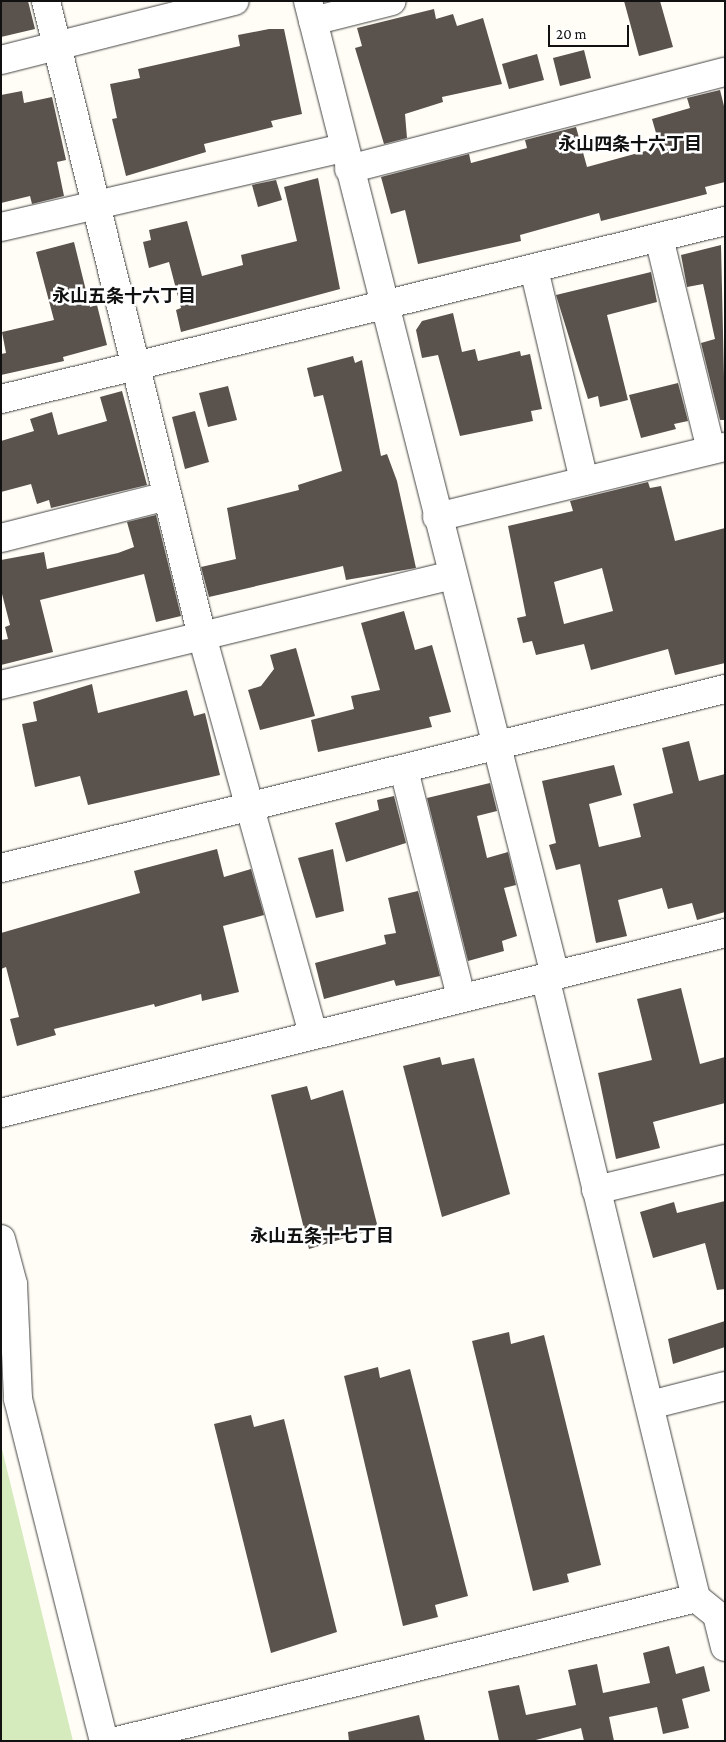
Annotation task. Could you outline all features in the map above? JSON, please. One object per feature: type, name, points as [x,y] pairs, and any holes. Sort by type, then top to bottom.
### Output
[{"type":"street","points":[[46,1],[98,202],[134,365],[202,636],[313,1033]]},
{"type":"street","points":[[1,60],[235,1]]},
{"type":"street","points":[[392,1],[310,11],[437,517],[499,746],[596,1190],[696,1598],[721,1614],[725,1647]]},
{"type":"street","points":[[1,227],[98,202],[346,159],[725,72]]},
{"type":"street","points":[[1,399],[725,221]]},
{"type":"street","points":[[437,517],[718,449],[659,238]]},
{"type":"street","points":[[534,269],[584,481]]},
{"type":"street","points":[[1,538],[167,496]]},
{"type":"street","points":[[1,685],[452,575]]},
{"type":"street","points":[[3,860],[250,807],[725,689]]},
{"type":"street","points":[[404,770],[461,998]]},
{"type":"street","points":[[1,1113],[313,1033],[725,933]]},
{"type":"street","points":[[596,1190],[725,1158]]},
{"type":"street","points":[[1,1239],[13,1284],[18,1400],[104,1741]]},
{"type":"street","points":[[650,1405],[725,1386]]},
{"type":"street","points":[[116,1741],[696,1598]]},
{"type":"green space","points":[[1,1445],[73,1741],[1,1741]]},
{"type":"building","points":[[1,1],[28,1],[35,29],[1,37]]},
{"type":"building","points":[[624,1],[660,1],[673,47],[639,56]]},
{"type":"building","points":[[434,9],[436,19],[453,14],[457,26],[483,18],[502,84],[442,97],[443,102],[405,114],[407,138],[384,144],[355,48],[362,46],[357,28]]},
{"type":"building","points":[[269,29],[284,29],[302,114],[271,121],[273,127],[204,144],[206,152],[126,176],[112,119],[117,118],[110,84],[140,78],[138,69],[240,46],[238,35]]},
{"type":"building","points":[[584,50],[591,78],[560,86],[553,58]]},
{"type":"building","points":[[537,54],[544,80],[509,89],[502,64]]},
{"type":"building","points":[[720,90],[725,110],[725,182],[705,187],[707,194],[601,221],[599,213],[520,235],[521,241],[418,264],[405,210],[391,214],[381,177],[469,154],[471,163],[527,148],[525,140],[576,127],[587,167],[660,147],[652,119],[690,108],[687,98]]},
{"type":"building","points":[[22,91],[24,103],[52,97],[66,160],[57,162],[64,196],[32,204],[30,196],[1,203],[1,95]]},
{"type":"building","points":[[318,178],[340,289],[181,332],[176,310],[181,308],[169,262],[149,268],[143,242],[151,240],[149,230],[187,221],[202,276],[243,265],[241,255],[297,241],[284,187]]},
{"type":"building","points":[[276,180],[282,200],[258,207],[252,185]]},
{"type":"building","points":[[74,242],[90,307],[97,305],[107,345],[63,357],[64,361],[1,375],[1,354],[6,353],[2,332],[54,320],[36,252]]},
{"type":"building","points":[[721,245],[725,420],[720,420],[701,343],[715,339],[703,284],[687,287],[681,255]]},
{"type":"building","points":[[651,272],[657,302],[607,315],[628,400],[600,407],[598,396],[588,399],[556,295]]},
{"type":"building","points":[[453,313],[462,352],[475,349],[478,361],[520,351],[521,356],[530,354],[542,409],[531,411],[533,421],[460,436],[438,355],[422,358],[416,330],[422,321]]},
{"type":"building","points":[[353,356],[355,363],[362,360],[381,456],[387,454],[397,481],[416,568],[346,580],[343,566],[209,597],[201,567],[236,559],[227,508],[299,490],[298,485],[342,471],[323,395],[314,397],[307,368]]},
{"type":"building","points":[[678,383],[688,421],[674,424],[676,429],[641,438],[629,395]]},
{"type":"building","points":[[228,386],[237,420],[208,427],[199,393]]},
{"type":"building","points":[[122,391],[147,485],[51,508],[49,500],[37,504],[31,484],[1,492],[1,441],[34,431],[30,419],[52,412],[58,435],[107,421],[100,397]]},
{"type":"building","points":[[195,411],[209,462],[185,469],[172,417]]},
{"type":"building","points":[[648,482],[650,488],[661,486],[675,541],[725,528],[725,663],[675,675],[668,649],[591,670],[584,644],[536,655],[532,641],[523,643],[517,618],[526,616],[508,526],[573,511],[570,501]],"holes":[[[602,568],[613,611],[564,624],[554,582]]]},
{"type":"building","points":[[156,515],[181,616],[156,622],[144,574],[40,600],[53,652],[1,665],[1,640],[8,639],[5,627],[10,625],[1,590],[1,560],[44,552],[47,569],[118,553],[134,547],[127,522]]},
{"type":"building","points":[[404,611],[415,650],[432,645],[451,712],[429,717],[432,727],[318,752],[311,720],[354,709],[351,696],[380,690],[361,623]]},
{"type":"building","points":[[296,648],[315,716],[260,730],[248,690],[261,686],[274,669],[270,655]]},
{"type":"building","points":[[92,684],[98,713],[187,690],[194,716],[205,713],[220,775],[88,805],[80,776],[35,787],[22,724],[37,721],[33,702]]},
{"type":"building","points":[[689,741],[699,781],[725,774],[725,912],[697,920],[692,903],[668,909],[662,888],[618,900],[627,936],[596,943],[580,864],[556,870],[549,845],[556,843],[542,781],[614,765],[622,795],[589,804],[599,847],[641,837],[633,804],[673,793],[662,748]]},
{"type":"building","points":[[490,783],[497,811],[477,816],[487,858],[508,852],[516,885],[504,888],[517,936],[502,941],[504,951],[468,961],[427,798]]},
{"type":"building","points":[[394,796],[406,843],[346,862],[335,823],[379,810],[377,800]]},
{"type":"building","points":[[217,849],[224,877],[251,869],[264,915],[223,926],[239,992],[202,1001],[201,994],[155,1007],[154,1004],[54,1029],[56,1035],[17,1046],[10,1019],[19,1017],[6,967],[1,969],[1,933],[140,893],[134,871]]},
{"type":"building","points":[[333,849],[344,911],[316,918],[298,858]]},
{"type":"building","points":[[418,891],[440,976],[396,986],[394,980],[324,999],[315,963],[386,944],[384,935],[396,933],[388,898]]},
{"type":"building","points":[[681,988],[700,1064],[725,1057],[725,1103],[653,1122],[660,1148],[616,1159],[598,1073],[652,1060],[637,999]]},
{"type":"building","points":[[440,1057],[442,1065],[474,1058],[510,1194],[442,1217],[403,1066]]},
{"type":"building","points":[[307,1086],[311,1100],[343,1090],[378,1228],[309,1249],[271,1095]]},
{"type":"building","points":[[725,1201],[725,1289],[717,1290],[705,1243],[653,1258],[640,1212],[674,1202],[677,1213]]},
{"type":"building","points":[[725,1321],[725,1347],[673,1364],[668,1339]]},
{"type":"building","points":[[509,1332],[511,1344],[544,1335],[601,1565],[567,1574],[569,1582],[533,1591],[472,1341]]},
{"type":"building","points":[[378,1367],[380,1378],[410,1369],[468,1596],[435,1605],[438,1617],[403,1626],[344,1376]]},
{"type":"building","points":[[251,1415],[254,1427],[284,1419],[337,1632],[271,1653],[214,1424]]},
{"type":"building","points":[[669,1646],[676,1674],[704,1666],[710,1691],[682,1699],[689,1728],[663,1734],[657,1707],[609,1717],[614,1741],[584,1741],[581,1728],[532,1741],[499,1741],[488,1691],[519,1685],[526,1715],[576,1705],[568,1670],[597,1664],[603,1693],[650,1683],[643,1653]]},
{"type":"building","points":[[419,1715],[425,1741],[349,1741],[348,1732]]},
{"type":"district","name":"永山四条十六丁目","points":[[630,144]]},
{"type":"district","name":"永山五条十六丁目","points":[[124,296]]},
{"type":"district","name":"永山五条十七丁目","points":[[322,1236]]}]
